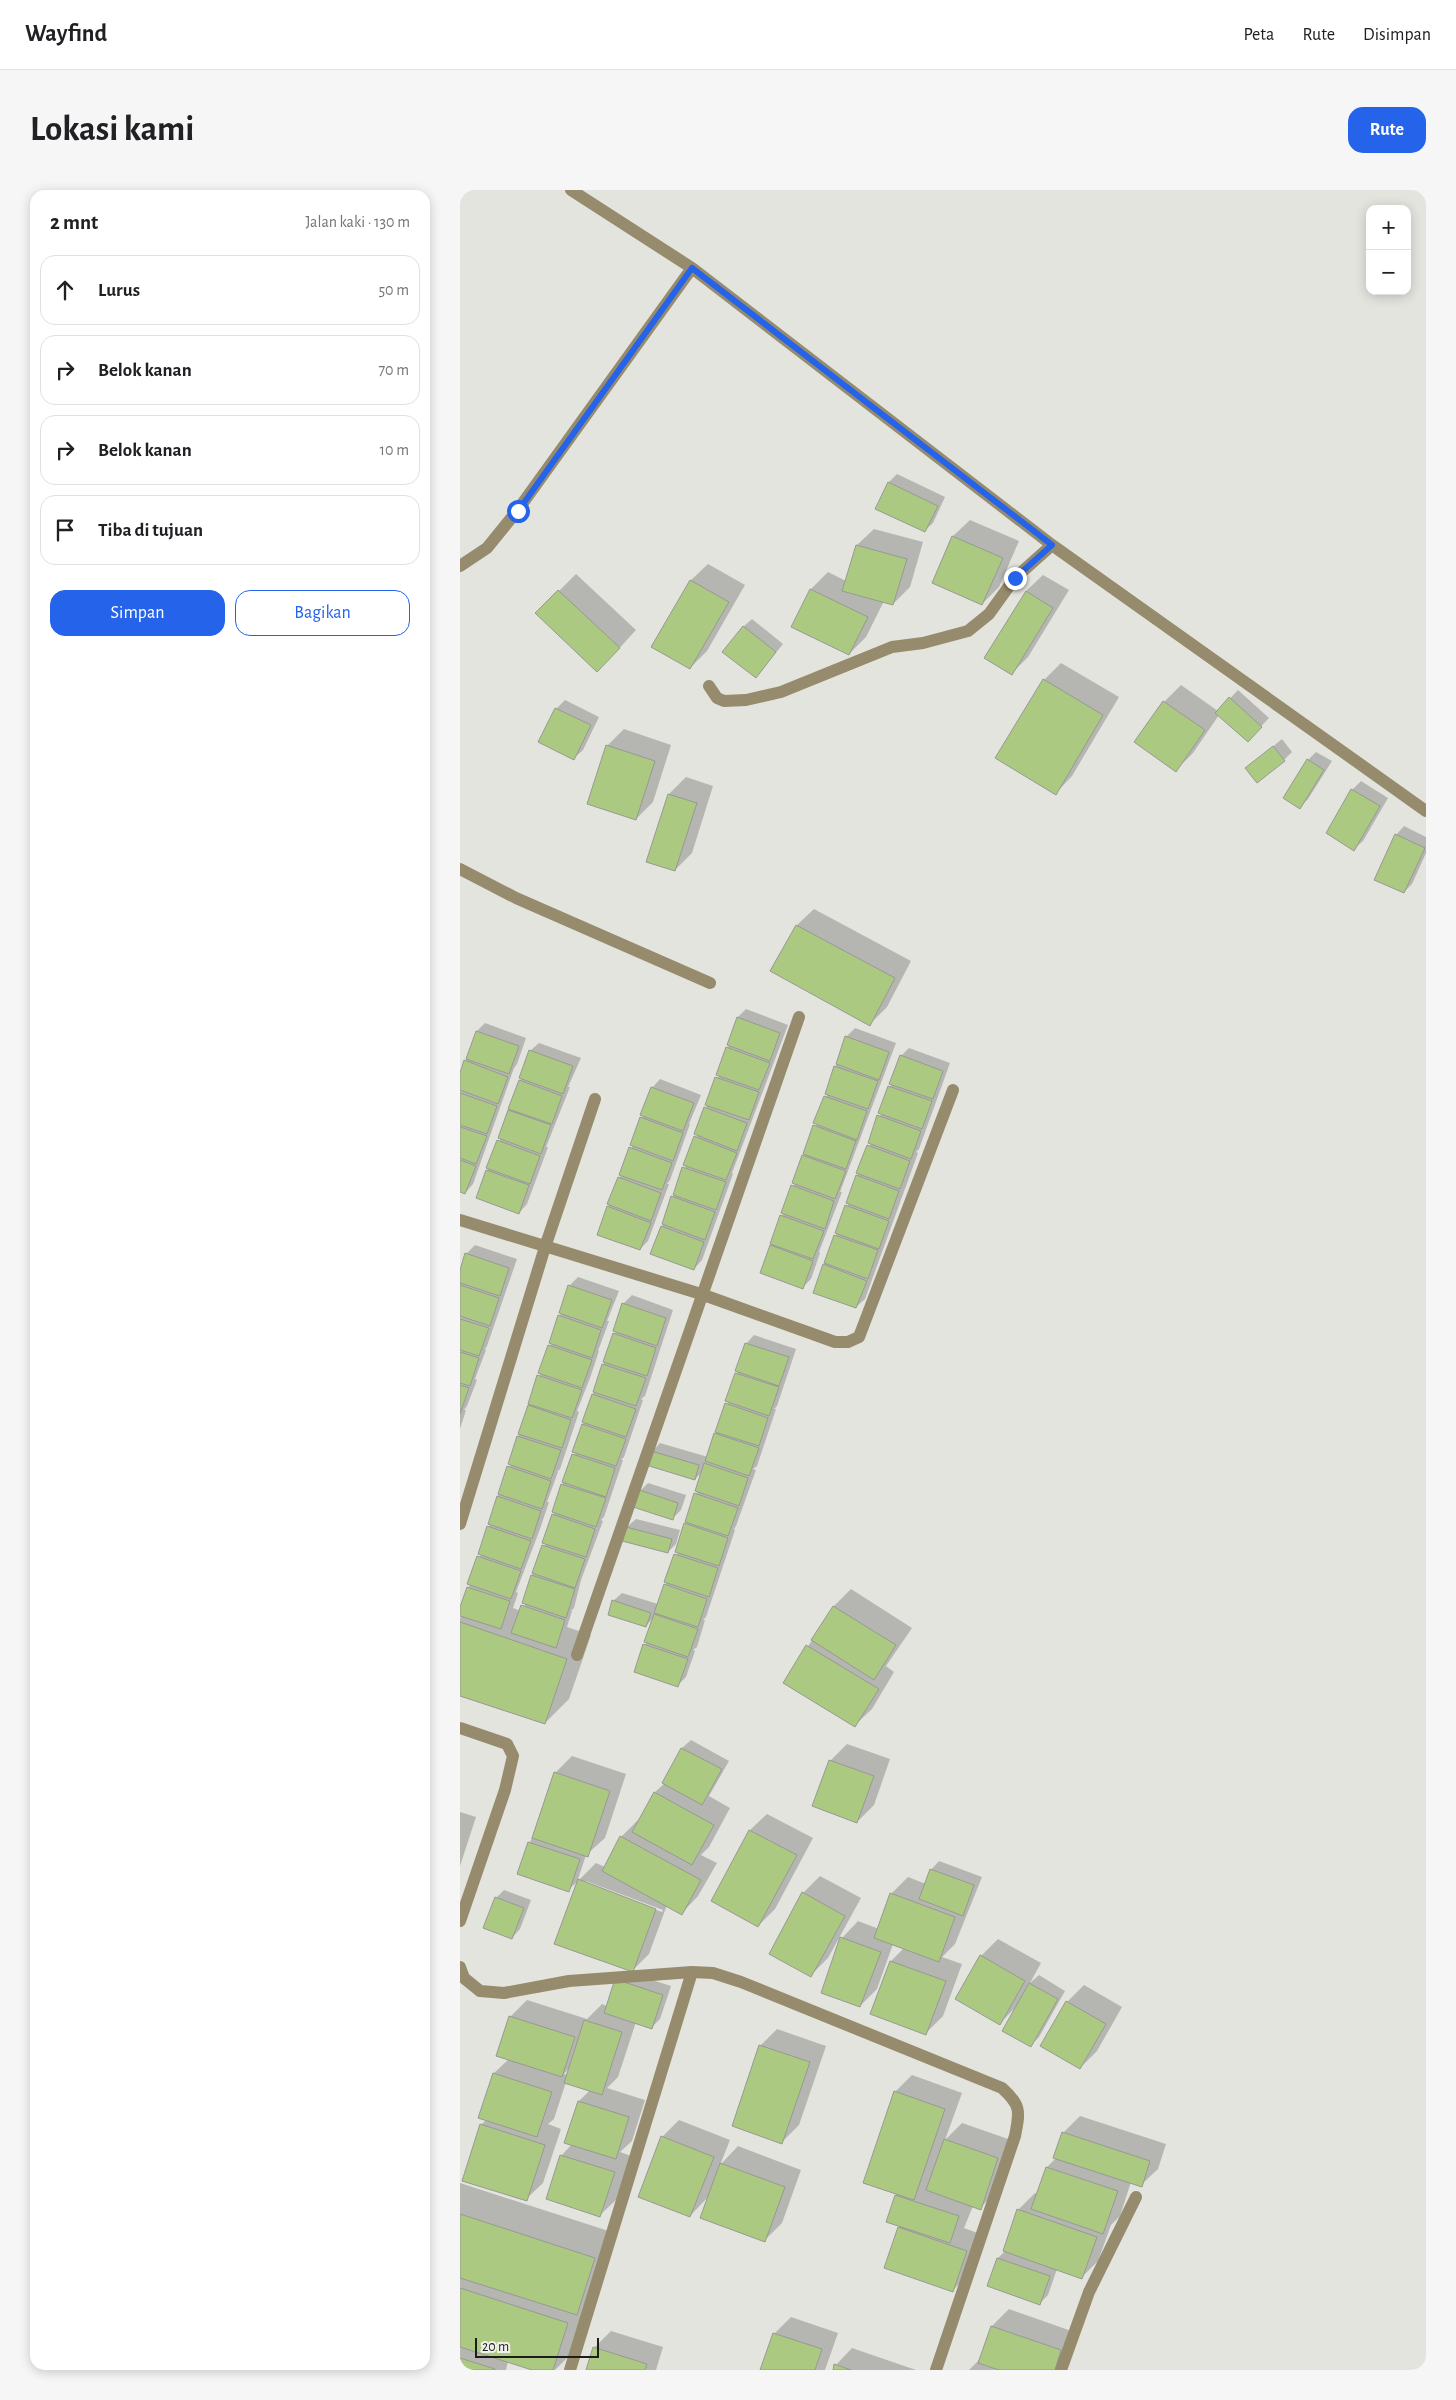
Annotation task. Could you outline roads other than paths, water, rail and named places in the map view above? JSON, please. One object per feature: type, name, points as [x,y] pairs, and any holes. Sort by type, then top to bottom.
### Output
[{"type":"street","points":[[571,190],[692,268],[1052,545],[1426,811]]},
{"type":"street","points":[[460,566],[487,548],[518,511],[692,268]]},
{"type":"street","points":[[709,686],[717,698],[724,701],[746,700],[781,692],[892,647],[923,643],[968,631],[989,614],[1015,578],[1052,545]]},
{"type":"street","points":[[460,869],[516,898],[710,983]]},
{"type":"street","points":[[577,1655],[701,1294],[799,1017]]},
{"type":"street","points":[[460,1220],[701,1294],[835,1342],[848,1342],[859,1337],[953,1090]]},
{"type":"street","points":[[460,1524],[545,1247],[595,1099]]},
{"type":"street","points":[[460,1728],[507,1744],[513,1756],[490,1841],[460,1921]]},
{"type":"street","points":[[460,1967],[464,1978],[480,1990],[504,1992],[570,1981],[692,1972],[713,1973],[741,1982],[1002,2088],[1014,2099],[1020,2112],[1015,2136],[936,2370]]},
{"type":"street","points":[[570,2370],[692,1972]]},
{"type":"street","points":[[1061,2370],[1089,2292],[1136,2197]]}]
